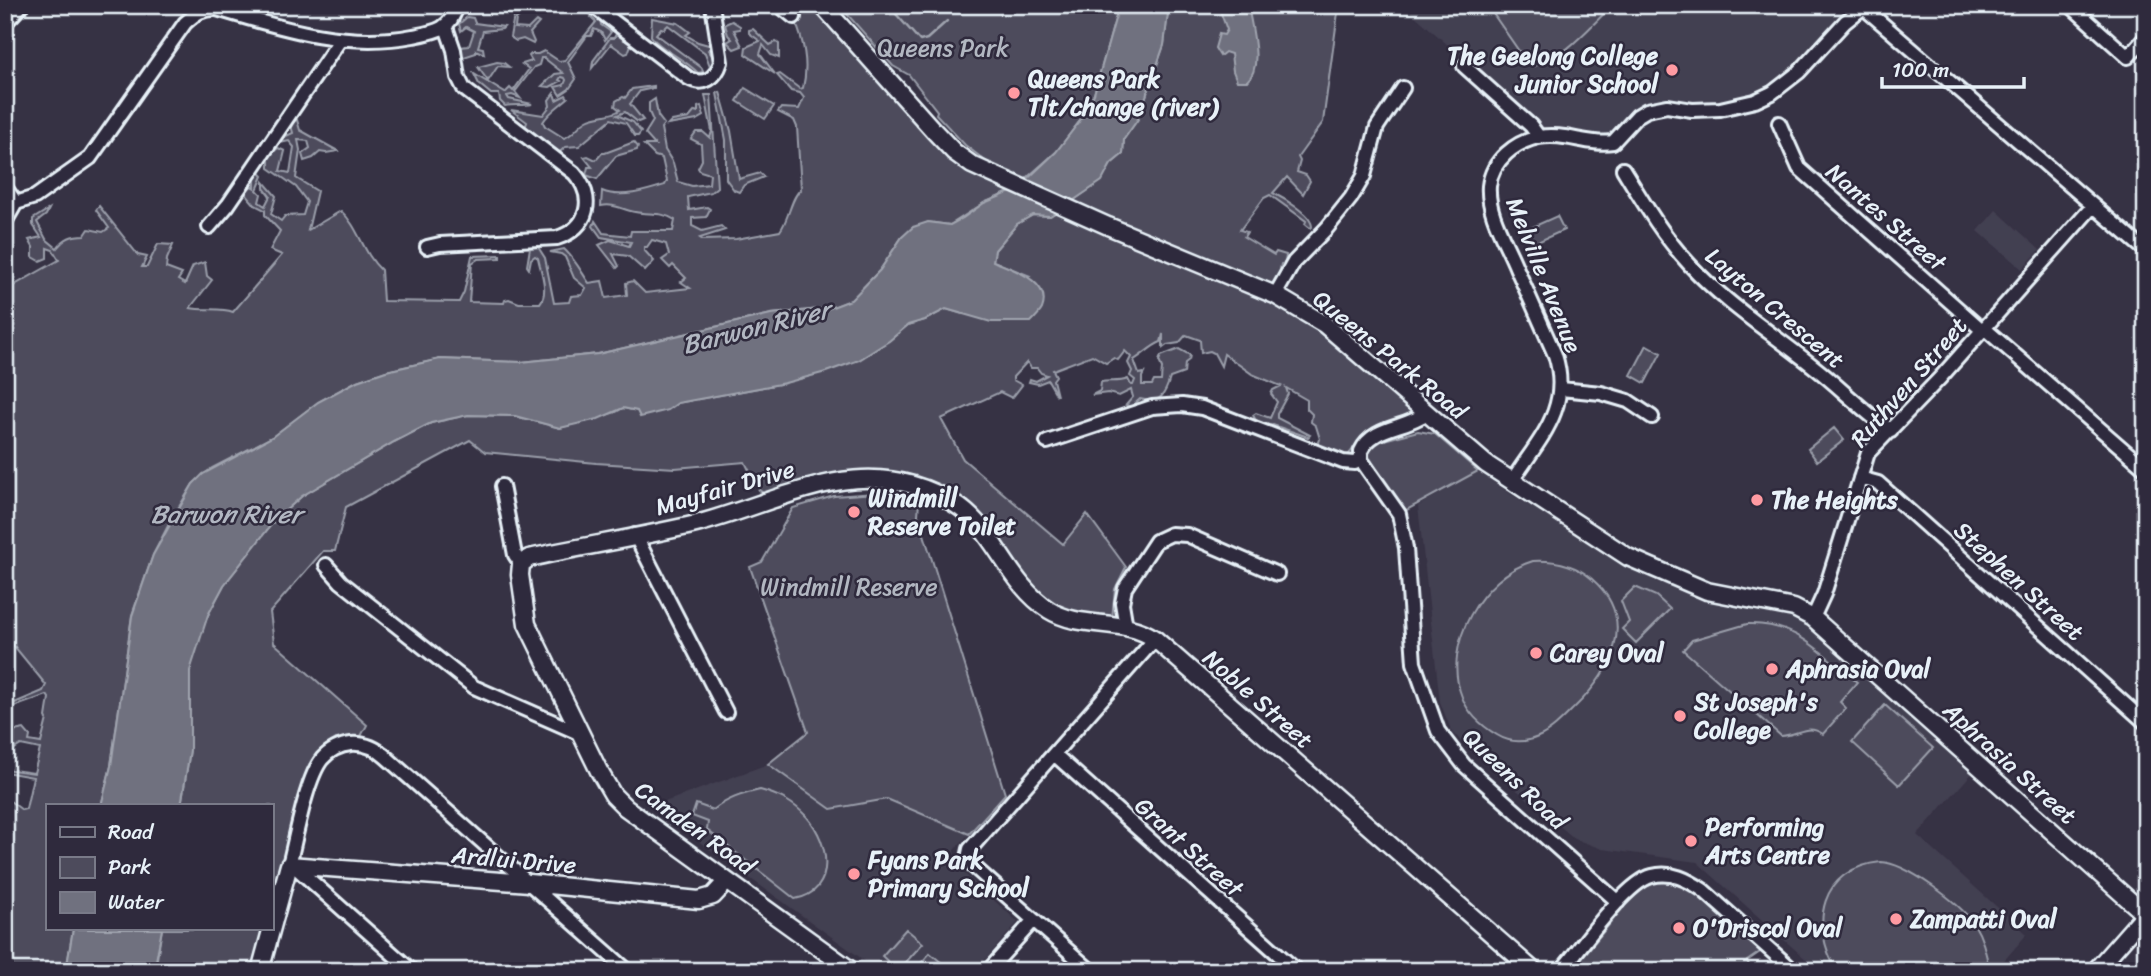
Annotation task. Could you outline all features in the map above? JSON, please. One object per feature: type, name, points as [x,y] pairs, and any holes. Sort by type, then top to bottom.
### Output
[{"type":"street","points":[[5,23],[22,5]]},
{"type":"street","points":[[5,222],[16,203],[35,197],[90,158],[185,23],[206,8],[217,7],[280,28],[340,40],[398,39],[425,34],[446,27],[452,21],[457,5]]},
{"type":"street","points":[[592,5],[688,78],[700,82],[710,78],[720,62],[712,5]]},
{"type":"street","points":[[779,5],[794,17]]},
{"type":"street","name":"Queens Park Road","points":[[822,5],[954,152],[972,165],[1108,226],[1275,295],[1324,324],[1486,464],[1628,557],[1707,591],[1794,608],[1813,618]]},
{"type":"street","points":[[2070,5],[2128,57],[2146,37]]},
{"type":"street","points":[[1464,66],[1531,126],[1539,138],[1592,150],[1615,146],[1651,117],[1667,114],[1691,118],[1721,117],[1758,109],[1805,78],[1851,28],[1865,6],[2146,251]]},
{"type":"street","points":[[435,241],[540,240],[561,237],[570,233],[580,223],[587,200],[585,188],[574,173],[464,89],[456,71],[454,50],[446,27]]},
{"type":"street","points":[[209,227],[228,205],[340,40]]},
{"type":"street","points":[[1275,295],[1294,262],[1351,198],[1364,176],[1377,127],[1403,88]]},
{"type":"street","name":"Nantes Street","points":[[1779,123],[1799,168],[2146,469]]},
{"type":"street","name":"Melville Avenue","points":[[1511,481],[1557,408],[1561,379],[1555,355],[1492,211],[1489,184],[1501,159],[1524,142],[1539,138]]},
{"type":"street","name":"Layton Crescent","points":[[1623,169],[1656,223],[1690,265],[1736,308],[1796,352],[1891,431]]},
{"type":"street","points":[[5,187],[16,203]]},
{"type":"street","name":"Ruthven Street","points":[[1813,618],[1824,594],[1868,453],[1891,431],[2093,206]]},
{"type":"street","points":[[1561,389],[1601,393],[1628,401],[1652,417]]},
{"type":"street","points":[[1047,442],[1152,407],[1182,405],[1202,408],[1343,462],[1355,463],[1362,460],[1361,451],[1372,435],[1413,423],[1425,414]]},
{"type":"street","name":"Queens Road","points":[[1362,460],[1399,514],[1406,548],[1414,663],[1438,731],[1464,765],[1618,902]]},
{"type":"street","name":"Stephen Street","points":[[1860,478],[1878,483],[2146,723]]},
{"type":"street","name":"Mayfair Drive","points":[[522,564],[529,558],[703,522],[837,480],[888,479],[942,497]]},
{"type":"street","points":[[502,486],[515,555],[522,564]]},
{"type":"street","name":"Noble Street","points":[[942,497],[974,520],[1030,597],[1066,619],[1146,632],[1534,971]]},
{"type":"street","points":[[1126,627],[1122,603],[1125,588],[1156,541],[1171,534],[1187,535],[1203,541],[1277,574]]},
{"type":"street","points":[[635,535],[726,712]]},
{"type":"street","name":"Camden Road","points":[[522,564],[520,575],[527,624],[581,734],[619,802],[852,971]]},
{"type":"street","points":[[326,565],[341,582],[469,683],[483,692],[581,734]]},
{"type":"street","name":"Aphrasia Street","points":[[1813,618],[2145,914]]},
{"type":"street","points":[[1091,971],[972,866],[968,858],[970,849],[1155,639]]},
{"type":"street","points":[[273,927],[318,765],[337,748],[357,744],[381,752],[628,971]]},
{"type":"street","name":"Grant Street","points":[[1054,754],[1297,971]]},
{"type":"street","points":[[291,865],[412,971]]},
{"type":"street","name":"Ardlui Drive","points":[[291,865],[529,883],[699,900],[713,896],[727,881]]},
{"type":"street","points":[[1561,971],[1632,888],[1646,878],[1658,875],[1678,876],[1703,890],[1794,971]]},
{"type":"street","points":[[2095,971],[2145,914]]},
{"type":"street","points":[[988,971],[1034,920]]},
{"type":"street","points":[[260,971],[272,930]]},
{"type":"shaded area","name":"The Geelong College Junior School","points":[[1403,5],[1849,5],[1800,62],[1777,82],[1744,96],[1651,104],[1606,136],[1566,129],[1542,129]]},
{"type":"shaded area","points":[[1996,210],[2040,250],[2022,269],[1978,231]]},
{"type":"shaded area","name":"St Joseph's College","points":[[1478,471],[1512,495],[1657,582],[1712,599],[1788,613],[1816,628],[1974,771],[1917,835],[2027,934],[1995,971],[1819,971],[1697,862],[1602,849],[1575,839],[1467,748],[1451,730],[1440,702],[1418,506]]},
{"type":"shaded area","name":"Fyans Park Primary School","points":[[768,764],[831,809],[887,799],[969,834],[954,850],[955,865],[1018,922],[975,971],[879,971],[651,807]]},
{"type":"green space","points":[[500,5],[523,5],[526,8],[516,19],[515,28],[528,29],[536,21],[539,23],[530,33],[533,44],[510,37],[514,16]]},
{"type":"green space","points":[[787,5],[817,5],[933,139],[1016,189],[984,203],[950,225],[928,222],[902,237],[880,270],[851,300],[830,308],[771,314],[598,354],[521,362],[440,359],[386,371],[357,381],[318,402],[272,437],[212,468],[193,484],[171,520],[153,555],[132,615],[111,766],[102,804],[46,804],[46,930],[73,930],[66,971],[5,971],[5,799],[22,810],[26,809],[33,777],[5,772],[5,769],[34,773],[40,749],[21,745],[6,754],[5,723],[13,724],[14,731],[24,729],[30,736],[29,741],[41,743],[49,698],[47,695],[5,710],[5,707],[43,691],[46,685],[5,635],[5,295],[6,290],[59,260],[53,250],[47,248],[47,258],[40,261],[33,257],[33,247],[29,240],[41,237],[33,225],[33,219],[49,209],[37,222],[46,239],[57,248],[69,238],[85,235],[89,229],[103,232],[109,228],[96,210],[99,206],[138,255],[147,257],[142,267],[147,267],[158,244],[173,245],[166,268],[182,274],[178,280],[185,284],[193,266],[205,262],[207,276],[212,280],[190,308],[233,312],[282,255],[270,250],[280,231],[265,215],[265,210],[255,205],[245,193],[251,186],[255,188],[255,175],[260,173],[263,176],[257,190],[261,194],[259,202],[265,206],[270,196],[264,188],[264,182],[276,196],[271,214],[281,221],[285,216],[303,215],[307,202],[296,187],[269,168],[269,156],[278,148],[285,151],[280,171],[290,173],[294,147],[289,141],[280,143],[282,138],[293,133],[291,125],[297,120],[300,130],[338,151],[320,152],[304,161],[302,154],[310,148],[308,141],[298,140],[300,150],[296,178],[317,191],[308,230],[341,211],[381,270],[383,301],[459,302],[472,256],[500,255],[500,258],[478,259],[472,263],[469,302],[504,303],[509,299],[519,303],[540,303],[544,288],[538,258],[535,256],[531,259],[529,269],[527,266],[530,248],[538,247],[545,258],[554,303],[569,302],[571,296],[582,295],[586,288],[574,278],[565,257],[550,252],[564,249],[589,283],[602,281],[606,298],[627,295],[626,283],[633,281],[645,293],[690,288],[681,282],[686,278],[673,265],[670,268],[662,260],[669,255],[666,244],[652,240],[644,250],[654,261],[645,271],[628,256],[613,254],[619,266],[617,268],[599,245],[610,240],[629,246],[631,242],[601,237],[593,226],[595,221],[603,233],[630,236],[631,231],[673,231],[675,220],[660,214],[635,212],[610,205],[601,206],[602,191],[625,194],[665,185],[667,181],[662,158],[655,156],[644,145],[655,145],[645,134],[653,121],[649,103],[655,99],[658,116],[664,124],[661,128],[665,150],[673,163],[678,182],[692,186],[709,184],[710,174],[698,168],[702,160],[701,144],[691,139],[696,132],[703,132],[710,138],[712,131],[705,95],[711,95],[717,187],[711,192],[688,197],[689,210],[707,207],[710,209],[706,217],[692,218],[692,226],[702,231],[721,226],[725,230],[700,238],[703,240],[736,239],[780,231],[801,189],[797,127],[794,120],[778,112],[781,108],[799,109],[804,98],[800,93],[791,91],[777,75],[780,74],[800,89],[803,88],[805,56]]},
{"type":"green space","name":"Queens Park","points":[[839,5],[1119,5],[1094,94],[1079,122],[1056,152],[1021,183],[992,166],[965,145],[936,114],[937,111],[909,75],[893,66]]},
{"type":"green space","points":[[1169,5],[1339,5],[1323,122],[1298,157],[1300,161],[1297,172],[1306,175],[1310,181],[1303,194],[1287,177],[1273,193],[1308,217],[1312,227],[1270,195],[1264,198],[1240,230],[1247,232],[1244,237],[1274,255],[1276,252],[1286,255],[1285,263],[1281,264],[1276,292],[1297,307],[1413,411],[1367,433],[1345,458],[1318,445],[1320,439],[1316,426],[1311,422],[1312,414],[1307,409],[1307,400],[1286,388],[1288,394],[1277,418],[1310,435],[1308,437],[1273,425],[1265,427],[1253,415],[1256,413],[1270,418],[1277,402],[1271,394],[1281,386],[1252,374],[1224,354],[1221,366],[1214,353],[1201,353],[1200,340],[1186,335],[1179,343],[1163,348],[1163,334],[1161,342],[1134,360],[1139,374],[1144,373],[1142,385],[1161,381],[1161,356],[1179,349],[1190,355],[1185,363],[1184,373],[1170,378],[1164,393],[1157,399],[1140,399],[1131,407],[1126,405],[1133,397],[1131,390],[1119,396],[1108,393],[1092,395],[1100,391],[1101,382],[1128,379],[1133,385],[1135,380],[1130,376],[1132,371],[1128,363],[1131,357],[1125,351],[1118,360],[1114,358],[1106,363],[1092,355],[1053,370],[1057,396],[1048,380],[1038,384],[1029,382],[1030,379],[1036,381],[1047,375],[1037,368],[1031,368],[1027,362],[1013,377],[1013,380],[1022,385],[1012,398],[1000,392],[941,419],[963,459],[1063,544],[1087,514],[1126,567],[1115,589],[1112,619],[1068,614],[1038,597],[947,495],[881,472],[832,475],[765,494],[759,490],[745,462],[675,468],[596,463],[485,452],[470,440],[346,507],[335,551],[323,551],[270,612],[274,643],[367,725],[360,738],[336,739],[330,743],[311,766],[273,899],[273,804],[181,804],[190,750],[190,671],[208,615],[224,585],[275,520],[302,496],[431,423],[468,415],[515,416],[560,428],[623,408],[644,411],[665,409],[677,403],[785,383],[889,341],[908,325],[946,309],[962,314],[1030,276],[993,261],[995,250],[1017,224],[1033,215],[1050,216],[1101,181],[1111,164],[1123,154],[1124,139],[1138,119],[1164,45]]},
{"type":"green space","points":[[1487,5],[1613,5],[1567,49],[1534,66],[1519,51]]},
{"type":"green space","points":[[593,15],[600,18],[601,25],[611,32],[605,40],[601,32],[594,29],[591,36],[587,36],[568,62],[576,79],[569,89],[560,95],[555,87],[564,85],[565,78],[561,77],[561,81],[550,87],[542,86],[555,74],[563,73],[544,58],[541,58],[539,65],[534,67],[515,92],[520,98],[507,96],[509,99],[532,104],[505,106],[500,101],[499,94],[491,94],[479,84],[474,74],[505,93],[510,88],[513,91],[529,69],[522,64],[532,61],[529,56],[531,54],[544,51],[559,61],[565,60],[596,22],[591,17]]},
{"type":"green space","points":[[467,17],[473,18],[475,23],[504,27],[483,31],[478,47],[483,48],[484,54],[476,50],[476,53],[461,58],[460,47],[469,46],[474,31],[466,27],[461,31],[459,24]]},
{"type":"green space","points":[[652,18],[678,23],[690,32],[686,35],[712,46],[708,50],[717,62],[715,66],[710,66],[705,53],[668,25],[656,34],[702,68],[703,72],[698,73],[661,46],[651,36]]},
{"type":"green space","points":[[732,21],[740,26],[740,29],[734,30],[742,46],[734,49],[727,42],[732,39],[725,24]]},
{"type":"green space","points":[[753,29],[770,45],[776,42],[779,44],[779,58],[771,55],[763,45],[760,54],[775,74],[745,54],[746,47],[760,41],[749,33],[749,30]]},
{"type":"green space","points":[[616,34],[632,42],[628,53],[625,54],[611,44],[592,68],[593,61]]},
{"type":"green space","points":[[497,62],[509,67],[498,66],[488,81],[478,67]]},
{"type":"green space","points":[[654,86],[640,91],[630,104],[643,120],[638,122],[625,112],[617,115],[633,122],[641,132],[638,136],[635,136],[626,123],[611,119],[579,146],[565,147],[560,152],[554,152],[528,132],[525,128],[527,122],[511,110],[543,115],[550,106],[549,100],[554,93],[556,100],[566,95],[568,98],[543,122],[564,138],[587,120],[620,110],[615,106],[616,101],[625,98],[632,89]]},
{"type":"green space","points":[[745,88],[774,106],[765,119],[737,101]]},
{"type":"green space","points":[[720,92],[731,131],[739,179],[760,173],[764,177],[744,185],[739,192],[734,190],[726,179],[726,140],[717,93]]},
{"type":"green space","points":[[701,106],[704,116],[697,120],[668,125],[672,121],[689,118],[695,111],[698,112],[698,107]]},
{"type":"green space","points":[[634,142],[637,150],[616,156],[597,179],[586,175],[588,167],[592,167],[584,157],[596,160],[602,153]]},
{"type":"green space","points":[[1557,216],[1564,230],[1533,244],[1526,230]]},
{"type":"green space","points":[[1647,345],[1661,353],[1645,383],[1631,375]]},
{"type":"green space","points":[[1834,428],[1844,440],[1817,461],[1808,449]]},
{"type":"green space","points":[[1418,431],[1435,434],[1478,471],[1403,512],[1368,455],[1376,442]]},
{"type":"green space","name":"Windmill Reserve","points":[[876,493],[919,502],[918,515],[1005,794],[969,834],[887,799],[831,809],[768,764],[808,732],[750,567],[762,562],[793,508],[834,496]]},
{"type":"green space","name":"Carey Oval","points":[[1533,561],[1564,564],[1592,579],[1606,595],[1614,611],[1617,628],[1609,662],[1588,693],[1548,731],[1528,740],[1512,741],[1486,728],[1468,709],[1457,677],[1457,656],[1470,615],[1483,597],[1497,581],[1514,569]]},
{"type":"green space","points":[[1635,587],[1656,596],[1670,609],[1636,643],[1622,629],[1629,622],[1621,601]]},
{"type":"green space","name":"Aphrasia Oval","points":[[1747,624],[1780,628],[1794,634],[1819,650],[1857,682],[1840,702],[1846,708],[1823,734],[1807,730],[1781,736],[1683,650],[1692,640]]},
{"type":"green space","points":[[1885,705],[1933,748],[1899,785],[1852,742]]},
{"type":"green space","points":[[760,790],[791,803],[815,827],[824,852],[825,864],[818,886],[809,894],[795,899],[707,830],[708,822],[692,816],[696,804],[713,810],[735,797]]},
{"type":"green space","name":"Zampatti Oval","points":[[1881,862],[1892,864],[1918,877],[1945,895],[1967,915],[1982,941],[1989,971],[1837,971],[1823,935],[1826,901],[1833,887],[1844,875],[1860,866]]},
{"type":"green space","name":"O'Driscol Oval","points":[[1668,880],[1696,893],[1763,950],[1747,961],[1752,971],[1571,971],[1640,887],[1655,881]]},
{"type":"green space","points":[[906,929],[923,943],[898,971],[882,956]]},
{"type":"green space","points":[[162,930],[265,930],[254,971],[155,971]]},
{"type":"green space","points":[[930,953],[942,963],[935,971],[914,971]]},
{"type":"water","name":"Barwon River","points":[[1119,5],[1169,5],[1164,45],[1138,119],[1124,139],[1123,154],[1111,164],[1102,181],[1050,216],[1033,215],[1017,224],[995,250],[993,261],[1019,272],[1042,291],[1042,309],[1031,322],[991,322],[946,309],[908,325],[859,360],[785,383],[678,403],[668,410],[640,417],[637,411],[623,408],[598,419],[560,428],[515,416],[468,415],[431,423],[394,442],[302,496],[275,520],[224,585],[208,615],[190,671],[190,750],[181,804],[102,804],[111,766],[132,616],[153,555],[193,484],[203,474],[272,437],[318,402],[357,381],[386,371],[440,359],[521,362],[598,354],[771,314],[830,308],[851,300],[880,270],[902,237],[913,227],[928,222],[950,225],[984,203],[1016,190],[1056,152],[1079,122],[1094,94]]},
{"type":"water","points":[[1218,5],[1248,5],[1256,56],[1252,75],[1247,81],[1237,81],[1231,54],[1225,52],[1220,56],[1215,48],[1219,34],[1224,35],[1227,30]]},
{"type":"water","points":[[73,930],[162,930],[154,971],[66,971]]},
{"type":"waterway","points":[[888,5],[920,41],[927,39],[947,21]]},
{"type":"place","name":"The Geelong College Junior School","points":[[1672,70]]},
{"type":"place","name":"Queens Park Tlt/change (river)","points":[[1014,93]]},
{"type":"place","name":"The Heights","points":[[1757,500]]},
{"type":"place","name":"Windmill Reserve Toilet","points":[[854,512]]},
{"type":"place","name":"Carey Oval","points":[[1536,653]]},
{"type":"place","name":"Aphrasia Oval","points":[[1772,669]]},
{"type":"place","name":"St Joseph's College","points":[[1680,716]]},
{"type":"place","name":"Performing Arts Centre","points":[[1691,841]]},
{"type":"place","name":"Fyans Park Primary School","points":[[854,874]]},
{"type":"place","name":"Zampatti Oval","points":[[1896,919]]},
{"type":"place","name":"O'Driscol Oval","points":[[1679,928]]}]
